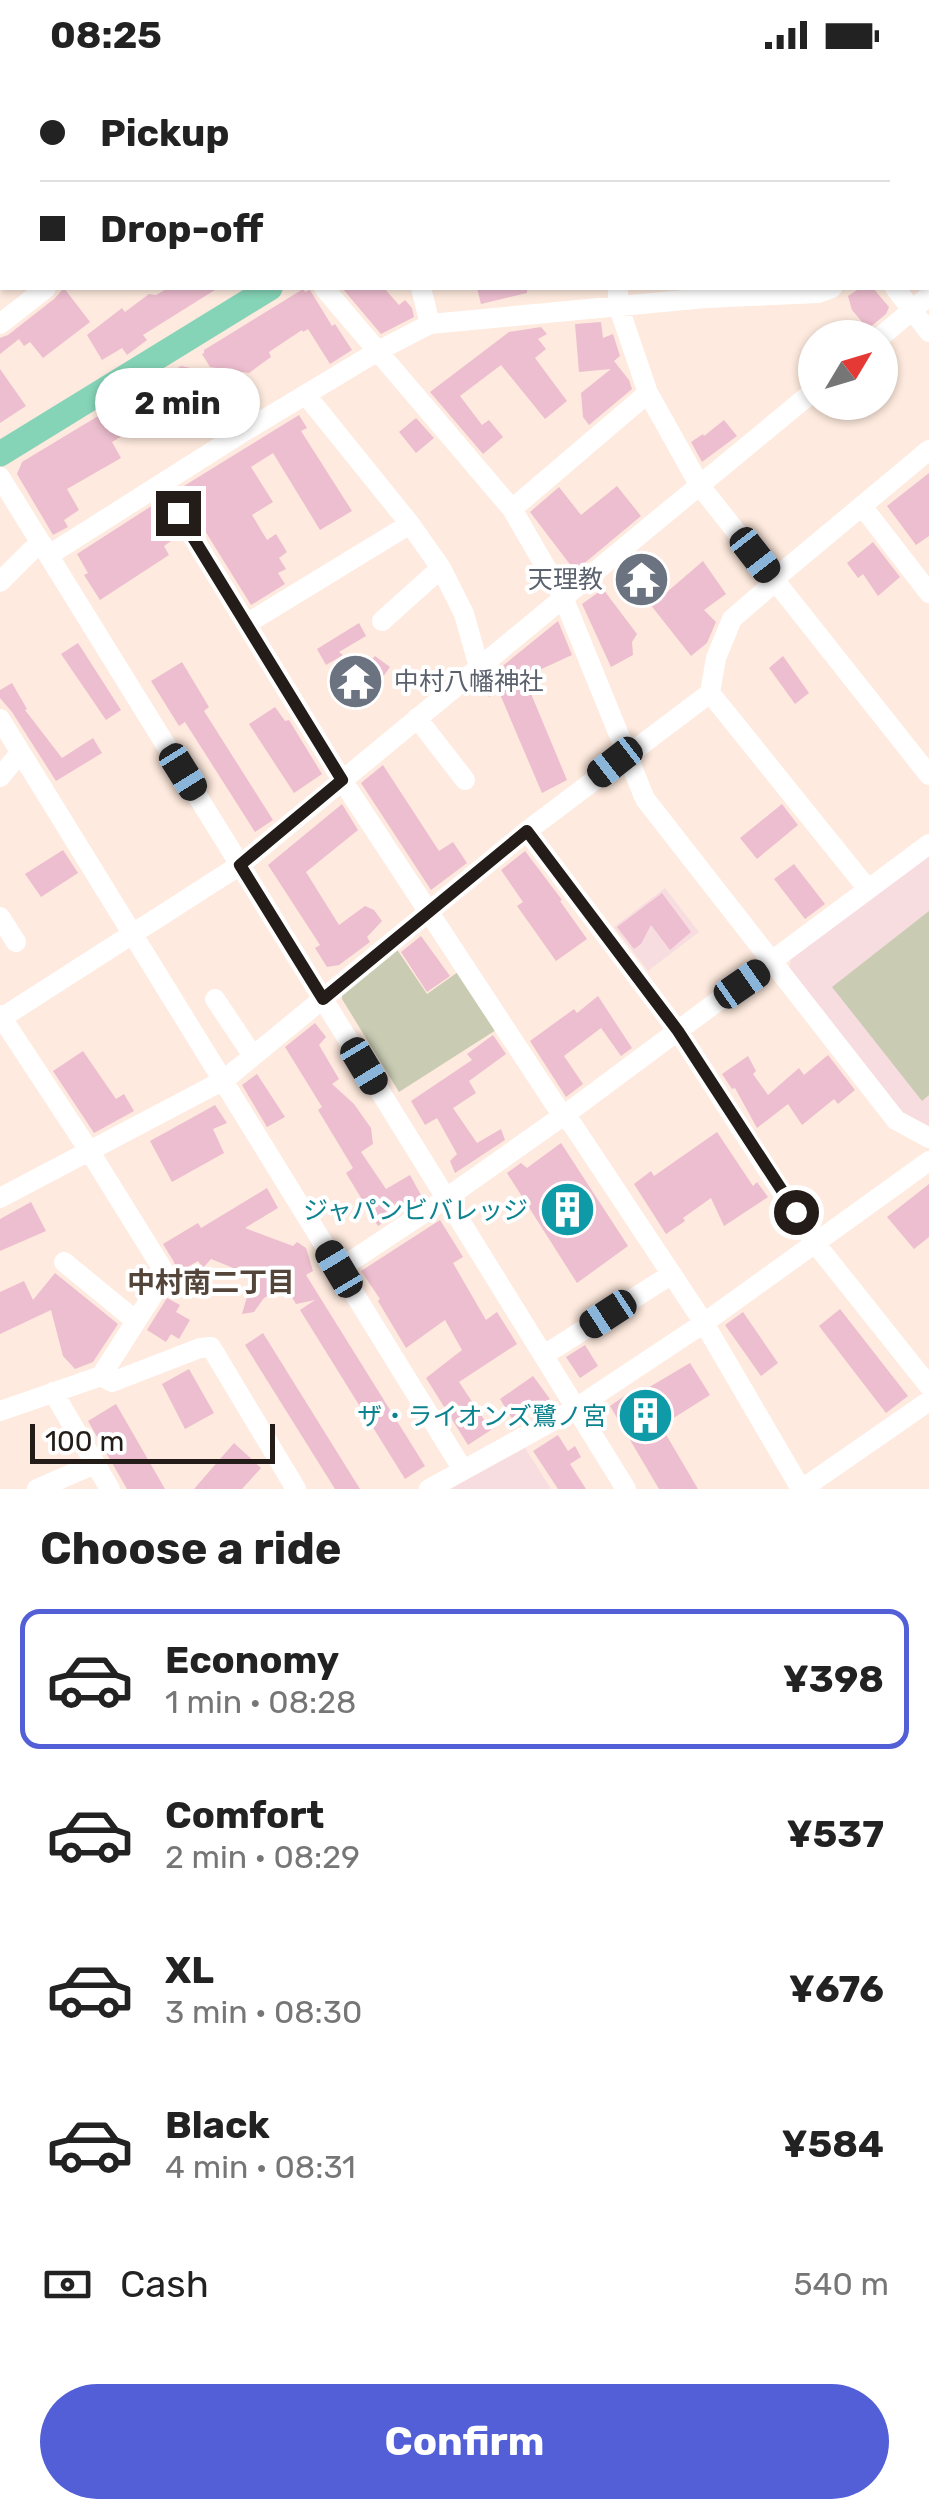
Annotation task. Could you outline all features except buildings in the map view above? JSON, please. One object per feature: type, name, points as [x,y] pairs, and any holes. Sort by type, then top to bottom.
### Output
[{"type":"main road","points":[[0,454],[267,290]]},
{"type":"street","points":[[0,323],[43,290]]},
{"type":"street","points":[[326,290],[512,509],[563,597],[645,799],[896,1120],[929,1138]]},
{"type":"street","points":[[422,290],[430,324]]},
{"type":"street","points":[[0,582],[32,550],[45,550],[161,485],[378,351],[430,324],[618,296],[705,298],[826,290]]},
{"type":"street","points":[[897,290],[929,332]]},
{"type":"street","points":[[618,296],[648,394],[700,486],[929,775]]},
{"type":"street","points":[[898,322],[929,296]]},
{"type":"street","points":[[512,509],[648,394]]},
{"type":"street","points":[[306,395],[410,524],[451,583],[479,667]]},
{"type":"street","points":[[0,1412],[102,1376],[162,1279],[162,1268],[1,1017],[240,865],[798,404]]},
{"type":"street","points":[[0,1198],[224,1080],[527,831],[710,694],[716,658],[732,619],[929,450]]},
{"type":"street","points":[[0,477],[626,1489]]},
{"type":"street","points":[[161,485],[342,780],[704,1323],[801,1489],[929,1401]]},
{"type":"street","points":[[862,506],[929,593]]},
{"type":"street","points":[[248,624],[410,524]]},
{"type":"street","points":[[382,621],[441,568]]},
{"type":"street","points":[[710,694],[868,888]]},
{"type":"street","points":[[417,718],[465,780]]},
{"type":"street","points":[[0,719],[463,1470]]},
{"type":"street","points":[[0,777],[20,753]]},
{"type":"street","points":[[527,831],[678,1031],[815,1243],[929,1386]]},
{"type":"street","points":[[339,1269],[562,1115],[929,844]]},
{"type":"street","points":[[1,920],[16,942]]},
{"type":"street","points":[[215,999],[253,1056]]},
{"type":"street","points":[[428,1489],[576,1408],[704,1323],[929,1162]]},
{"type":"street","points":[[64,1262],[136,1321]]},
{"type":"street","points":[[544,1355],[672,1274]]},
{"type":"street","points":[[102,1376],[112,1382],[211,1347],[296,1489]]},
{"type":"street","points":[[53,1392],[110,1489]]},
{"type":"street","points":[[38,1489],[95,1464]]},
{"type":"shaded area","points":[[929,851],[929,1126],[900,1111],[789,970],[791,957]]},
{"type":"shaded area","points":[[665,888],[699,932],[648,971],[614,927]]},
{"type":"shaded area","points":[[525,1448],[551,1489],[450,1489]]},
{"type":"green space","points":[[929,911],[929,1095],[922,1101],[832,987]]},
{"type":"green space","points":[[396,948],[427,994],[458,972],[496,1030],[399,1092],[342,999],[342,991]]},
{"type":"place","name":"天理教","points":[[642,579]]},
{"type":"place","name":"中村八幡神社","points":[[355,681]]},
{"type":"place","name":"ジャパンビバレッジ","points":[[567,1210]]},
{"type":"place","name":"ザ・ライオンズ鷺ノ宮","points":[[646,1416]]},
{"type":"district","name":"中村南二丁目","points":[[211,1282]]},
{"type":"route","points":[[178,513],[342,780],[240,865],[323,999],[527,831],[678,1031],[796,1212]]}]
